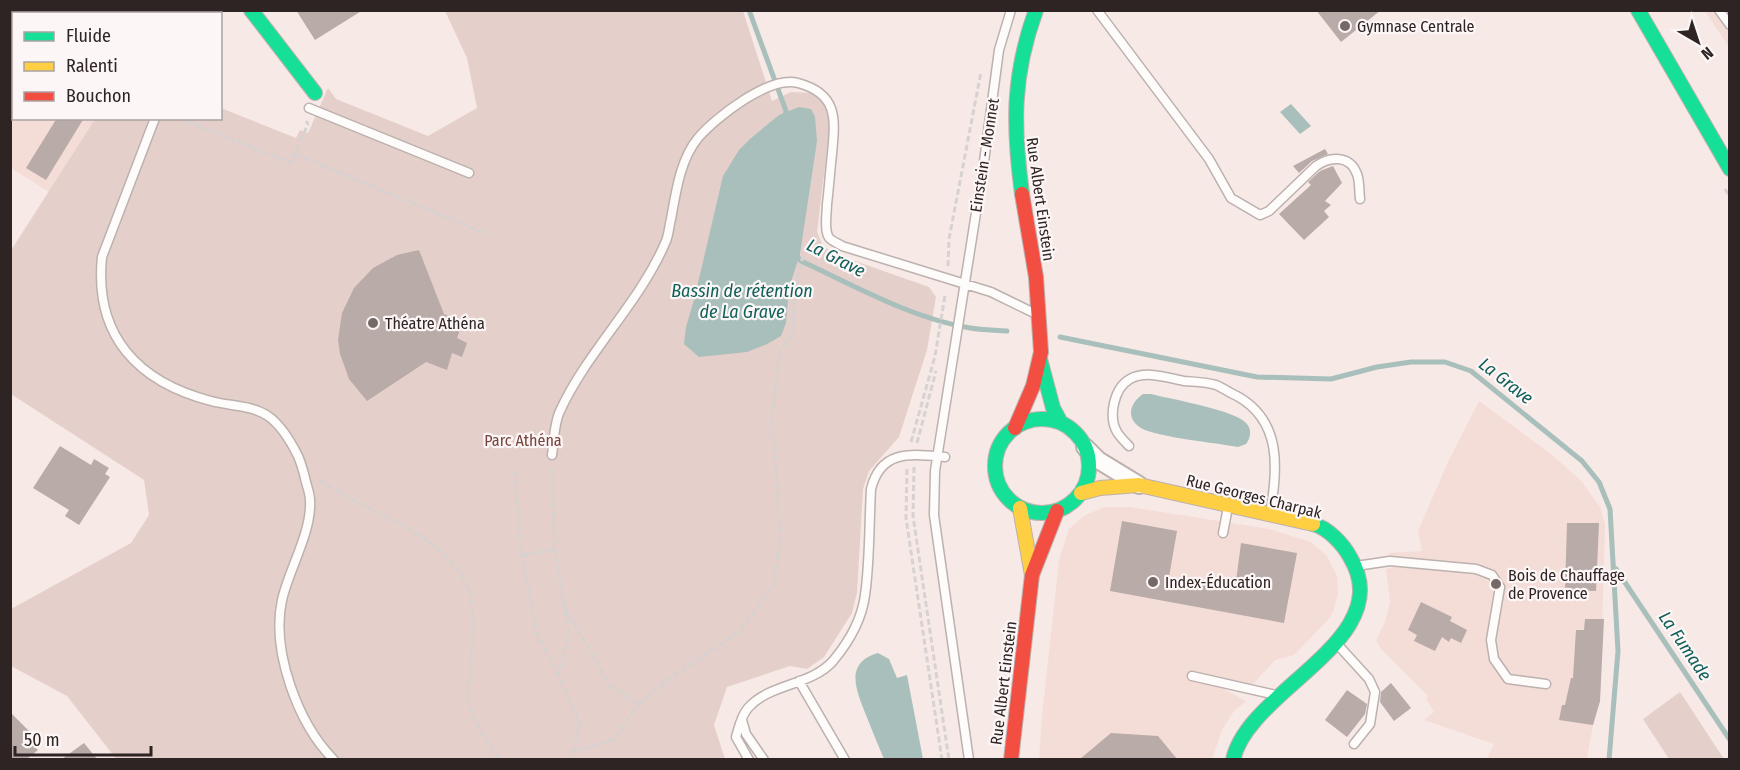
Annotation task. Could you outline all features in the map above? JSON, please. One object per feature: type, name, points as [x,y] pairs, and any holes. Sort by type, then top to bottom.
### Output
[{"type":"street","points":[[251,10],[315,93]]},
{"type":"street","name":"Rue Albert Einstein","points":[[1036,10],[1028,28],[1021,58],[1014,121],[1018,173],[1038,286],[1040,358],[1053,408],[1061,423]]},
{"type":"street","points":[[1638,10],[1730,169]]},
{"type":"street","name":"Rue Albert Einstein","points":[[1015,428],[1024,409],[1040,358]]},
{"type":"street","points":[[1085,447],[1089,462],[1088,478],[1081,493],[1071,504],[1058,511],[1045,514],[1032,513],[1006,498],[1001,490],[994,468],[997,453],[1004,439],[1015,428],[1029,421],[1046,419],[1061,423],[1079,437],[1098,460],[1139,485]]},
{"type":"street","name":"Rue Georges Charpak","points":[[1081,493],[1100,488],[1139,485],[1320,526],[1345,548],[1356,566],[1360,590],[1358,606],[1353,619],[1336,642],[1252,722],[1234,752],[1233,759]]},
{"type":"street","name":"Rue Albert Einstein","points":[[1020,508],[1032,575]]},
{"type":"street","name":"Rue Albert Einstein","points":[[1011,759],[1032,575],[1058,511]]},
{"type":"lane","name":"Einstein - Monnet","points":[[969,759],[934,515],[935,471],[941,457],[952,362],[999,50],[1011,10]]},
{"type":"lane","points":[[1098,10],[1209,159],[1231,198],[1238,204],[1260,215],[1269,211],[1316,166],[1324,160],[1338,158],[1348,162],[1357,174],[1360,199]]},
{"type":"lane","points":[[1719,10],[1730,25]]},
{"type":"lane","points":[[552,455],[559,413],[586,364],[645,280],[667,240],[681,170],[697,139],[724,112],[762,90],[785,82],[796,82],[824,94],[832,108],[835,129],[826,220],[827,236],[831,240],[842,246],[991,292],[1039,315]]},
{"type":"lane","points":[[309,108],[469,173]]},
{"type":"lane","points":[[154,120],[102,257],[100,278],[102,297],[113,329],[133,361],[158,381],[173,389],[211,401],[250,408],[267,415],[291,444],[302,468],[310,500],[307,524],[282,602],[280,625],[283,652],[293,695],[315,737],[334,759]]},
{"type":"lane","points":[[1129,446],[1116,432],[1113,415],[1116,395],[1130,379],[1146,375],[1217,386],[1248,403],[1263,418],[1271,435],[1275,458],[1275,486],[1270,514]]},
{"type":"lane","points":[[749,759],[736,737],[741,719],[748,708],[759,699],[818,673],[832,662],[856,625],[865,597],[871,489],[881,466],[892,458],[908,454],[941,457]]},
{"type":"lane","points":[[1223,533],[1228,505]]},
{"type":"lane","points":[[1356,566],[1390,561],[1476,569],[1492,575],[1500,587],[1491,640],[1494,659],[1508,678],[1546,684]]},
{"type":"lane","points":[[1336,642],[1369,679],[1375,692],[1370,724],[1354,744]]},
{"type":"lane","points":[[1192,676],[1279,696]]},
{"type":"lane","points":[[800,681],[845,759]]},
{"type":"lane","points":[[741,719],[746,734],[764,759]]},
{"type":"path","points":[[950,297],[949,239],[981,70]]},
{"type":"path","points":[[184,120],[291,163],[307,126]]},
{"type":"path","points":[[295,154],[487,234]]},
{"type":"path","points":[[574,751],[614,740],[638,704],[736,633],[757,609],[774,582],[780,538],[774,445],[770,434],[780,351],[793,334],[794,299],[801,261],[826,220]]},
{"type":"path","points":[[942,759],[906,518],[908,454],[935,356],[945,295]]},
{"type":"path","points":[[917,443],[940,357]]},
{"type":"path","points":[[552,455],[555,549],[569,634],[558,675]]},
{"type":"path","points":[[914,462],[913,516],[949,759]]},
{"type":"path","points":[[302,468],[340,495],[429,542],[462,575],[471,592],[473,637],[468,702],[479,728],[500,759]]},
{"type":"path","points":[[515,471],[522,556],[537,634],[580,722],[572,759]]},
{"type":"path","points":[[522,556],[555,549]]},
{"type":"path","points":[[564,606],[611,687],[638,704]]},
{"type":"shaded area","points":[[132,10],[135,12],[12,12],[12,120],[94,120],[49,192],[11,168],[10,11]]},
{"type":"shaded area","points":[[1705,11],[1729,11],[1729,47]]},
{"type":"shaded area","name":"Bois de Chauffage de Provence","points":[[1479,401],[1551,454],[1581,481],[1600,507],[1605,524],[1600,701],[1587,759],[1487,759],[1494,744],[1424,720],[1434,712],[1426,698],[1428,696],[1382,650],[1376,641],[1385,622],[1390,602],[1386,569],[1392,568],[1388,553],[1422,551],[1418,531],[1448,462]]},
{"type":"shaded area","points":[[1104,507],[1130,507],[1269,529],[1311,542],[1327,556],[1337,576],[1338,594],[1333,612],[1294,655],[1275,660],[1253,684],[1218,677],[1216,685],[1246,701],[1234,711],[1222,730],[1212,759],[1039,760],[1059,560],[1069,529],[1084,516]]},
{"type":"green space","name":"Parc Athéna","points":[[445,11],[743,11],[772,101],[791,92],[814,93],[826,105],[831,116],[817,232],[823,246],[835,254],[929,287],[936,297],[927,350],[899,437],[869,471],[863,489],[857,593],[852,613],[824,657],[807,669],[790,666],[727,687],[714,725],[725,759],[117,760],[67,696],[11,666],[11,609],[131,543],[149,515],[144,480],[11,394],[10,252],[94,120],[222,120],[222,108],[296,138],[300,130],[308,133],[328,88],[336,99],[428,136],[477,108],[467,58]]},
{"type":"green space","points":[[1680,692],[1724,759],[1669,759],[1643,719]]},
{"type":"water","points":[[1291,104],[1311,126],[1300,134],[1280,112]]},
{"type":"water","name":"Bassin de rétention de La Grave","points":[[799,107],[811,109],[815,117],[817,141],[800,254],[789,288],[786,323],[781,336],[747,352],[699,357],[684,344],[686,327],[723,176],[739,150],[750,139],[779,115]]},
{"type":"water","points":[[1143,394],[1216,409],[1240,418],[1248,425],[1249,439],[1246,444],[1238,447],[1173,437],[1141,428],[1133,420],[1131,411],[1132,406]]},
{"type":"water","points":[[878,653],[889,659],[897,678],[907,675],[923,759],[884,759],[859,697],[856,679],[856,671],[860,664]]},
{"type":"building","points":[[296,10],[363,10],[315,40]]},
{"type":"building","name":"Gymnase Centrale","points":[[1316,10],[1381,10],[1341,42]]},
{"type":"building","points":[[56,120],[83,120],[46,180],[26,168]]},
{"type":"building","points":[[1325,149],[1328,154],[1312,161],[1299,173],[1293,166]]},
{"type":"building","points":[[1333,166],[1342,183],[1325,201],[1331,205],[1324,211],[1329,217],[1304,240],[1279,214],[1311,185],[1308,182],[1320,171]]},
{"type":"building","name":"Théatre Athéna","points":[[419,250],[444,314],[463,322],[457,338],[467,343],[462,357],[452,353],[447,370],[426,362],[367,401],[349,379],[340,354],[338,340],[342,313],[354,288],[373,268],[397,255]]},
{"type":"building","points":[[60,446],[91,465],[94,459],[109,468],[105,474],[110,477],[79,525],[65,516],[69,510],[33,488]]},
{"type":"building","name":"Index-Éducation","points":[[1122,521],[1177,531],[1169,577],[1235,589],[1241,543],[1297,553],[1284,623],[1110,591]]},
{"type":"building","points":[[1567,523],[1599,523],[1596,591],[1565,590]]},
{"type":"building","points":[[1421,602],[1452,617],[1450,621],[1467,630],[1461,643],[1451,638],[1449,642],[1442,637],[1435,651],[1414,641],[1417,635],[1408,630]]},
{"type":"building","points":[[1585,619],[1604,619],[1600,701],[1593,725],[1559,720],[1571,678],[1573,678],[1576,630],[1584,630]]},
{"type":"building","points":[[1391,683],[1411,708],[1394,721],[1380,702],[1381,692]]},
{"type":"building","points":[[1347,690],[1367,704],[1365,714],[1347,737],[1325,720]]},
{"type":"building","points":[[10,712],[32,734],[28,739],[38,750],[27,759],[10,759]]},
{"type":"building","points":[[1111,733],[1158,736],[1177,759],[1080,759]]},
{"type":"building","points":[[84,743],[97,759],[62,759]]},
{"type":"waterway","name":"La Grave","points":[[749,10],[786,111],[785,116]]},
{"type":"waterway","name":"La Grave","points":[[795,254],[801,261],[863,291],[926,317],[970,328],[1007,331]]},
{"type":"waterway","name":"La Grave","points":[[1060,337],[1257,377],[1331,379],[1377,367],[1411,362],[1445,362],[1471,371],[1582,461],[1599,482],[1610,509],[1618,651],[1609,760]]},
{"type":"waterway","name":"La Fumade","points":[[1616,569],[1730,740]]},
{"type":"traffic: fast","points":[[251,10],[315,93]]},
{"type":"traffic: fast","points":[[1022,194],[1017,146],[1017,101],[1022,57],[1036,10]]},
{"type":"traffic: fast","points":[[1638,10],[1730,169]]},
{"type":"traffic: fast","points":[[1040,359],[1053,408],[1061,423]]},
{"type":"traffic: fast","points":[[1042,419],[1060,423],[1075,433],[1085,448],[1089,466],[1085,484],[1075,499],[1060,509],[1042,513],[1024,509],[1009,499],[999,484],[995,466],[999,448],[1009,433],[1024,423],[1042,419]]},
{"type":"traffic: fast","points":[[1233,760],[1244,734],[1265,710],[1339,639],[1355,614],[1360,587],[1350,557],[1334,537],[1313,524]]},
{"type":"traffic: slow","points":[[1081,493],[1100,488],[1139,485],[1313,524]]},
{"type":"traffic: slow","points":[[1020,508],[1032,575]]},
{"type":"traffic: jam","points":[[1015,428],[1033,386],[1041,352],[1036,277],[1022,194]]},
{"type":"traffic: jam","points":[[1011,760],[1032,575],[1057,511]]},
{"type":"place","name":"Gymnase Centrale","points":[[1345,26]]},
{"type":"place","name":"Théatre Athéna","points":[[373,323]]},
{"type":"place","name":"Index-Éducation","points":[[1153,582]]},
{"type":"place","name":"Bois de Chauffage de Provence","points":[[1496,584]]}]
